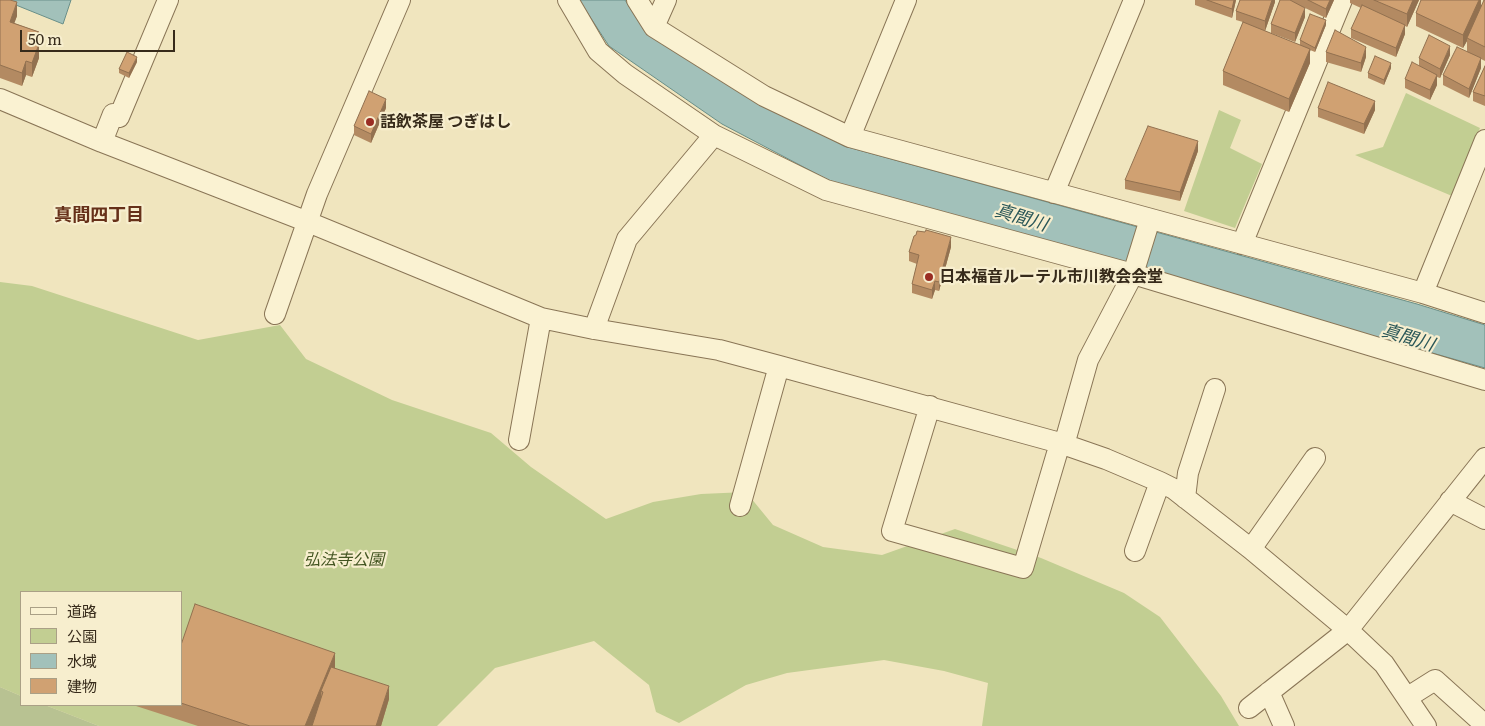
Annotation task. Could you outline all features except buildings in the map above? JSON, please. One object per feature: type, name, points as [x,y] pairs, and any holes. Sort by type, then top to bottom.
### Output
[{"type":"street","points":[[102,142],[113,114],[119,117],[168,0]]},
{"type":"street","points":[[275,314],[317,194],[400,0]]},
{"type":"street","points":[[568,0],[598,51],[625,74],[714,135],[826,190],[1133,274],[1485,380]]},
{"type":"street","points":[[637,0],[654,27],[764,96],[850,137],[1423,293],[1485,313]]},
{"type":"street","points":[[654,27],[666,0]]},
{"type":"street","points":[[850,137],[906,0]]},
{"type":"street","points":[[1054,193],[1134,0]]},
{"type":"street","points":[[1242,244],[1342,0]]},
{"type":"street","points":[[0,99],[102,142],[308,222],[541,318],[719,350],[930,406],[1062,444],[1106,459],[1174,488],[1348,630],[1384,664],[1426,726]]},
{"type":"street","points":[[594,329],[627,239],[714,135]]},
{"type":"street","points":[[1423,293],[1485,140]]},
{"type":"street","points":[[930,406],[892,531],[1023,568],[1088,360],[1133,274],[1150,219]]},
{"type":"street","points":[[519,440],[541,318]]},
{"type":"street","points":[[740,506],[779,366]]},
{"type":"street","points":[[1185,498],[1188,473],[1215,389]]},
{"type":"street","points":[[1250,549],[1315,458]]},
{"type":"street","points":[[1249,708],[1348,630],[1485,458]]},
{"type":"street","points":[[1135,552],[1160,482]]},
{"type":"street","points":[[1450,501],[1485,520]]},
{"type":"street","points":[[1408,697],[1435,680],[1485,725]]},
{"type":"street","points":[[1269,692],[1284,726]]},
{"type":"green space","points":[[1406,93],[1480,128],[1452,196],[1355,155],[1383,147]]},
{"type":"green space","points":[[1219,110],[1241,120],[1230,148],[1262,164],[1235,228],[1184,211]]},
{"type":"green space","name":"弘法寺公園","points":[[0,282],[32,286],[198,340],[280,325],[306,359],[392,400],[491,433],[531,467],[606,519],[653,502],[701,494],[746,492],[773,525],[823,547],[882,555],[955,529],[1041,558],[1124,593],[1160,617],[1221,696],[1239,726],[982,726],[988,683],[944,671],[884,660],[787,673],[746,685],[679,723],[656,712],[649,685],[594,641],[495,668],[437,726],[99,726],[48,706],[182,706],[182,591],[20,591],[20,696],[0,687]]},
{"type":"green space","points":[[0,687],[20,696],[20,706],[48,706],[99,726],[0,726]]},
{"type":"water","points":[[6,0],[71,0],[63,24]]},
{"type":"water","name":"真間川","points":[[579,0],[625,0],[647,34],[741,92],[844,146],[1417,304],[1485,325],[1485,368],[832,182],[722,124],[609,46]]},
{"type":"place","name":"話飲茶屋 つぎはし","points":[[370,122]]},
{"type":"place","name":"日本福音ルーテル市川教会会堂","points":[[929,277]]},
{"type":"district","name":"真間四丁目","points":[[99,216]]}]
